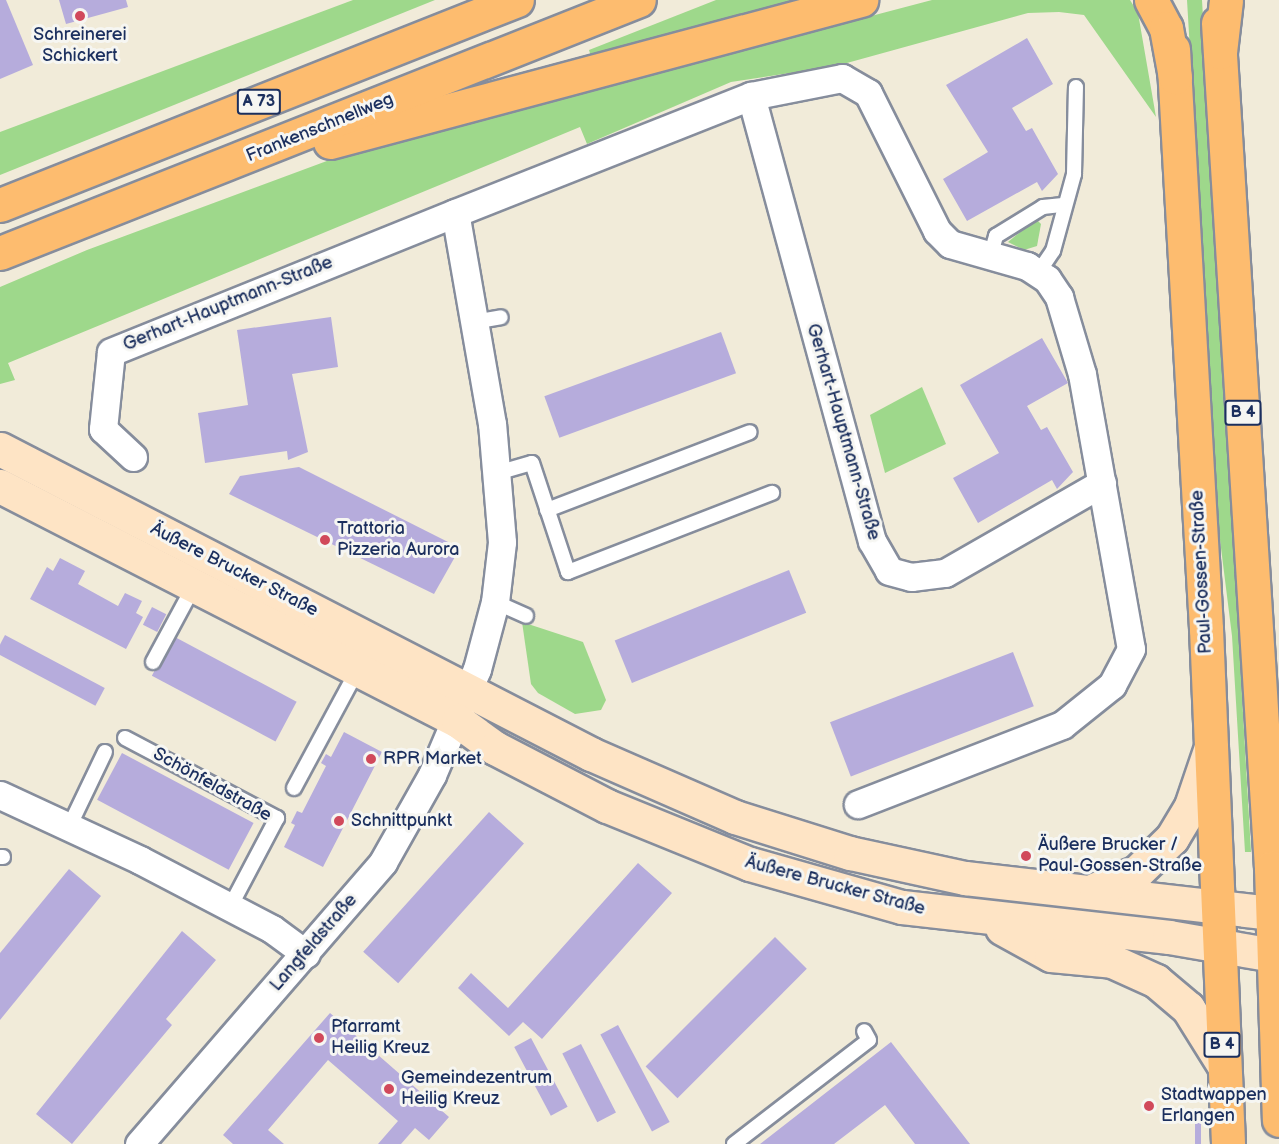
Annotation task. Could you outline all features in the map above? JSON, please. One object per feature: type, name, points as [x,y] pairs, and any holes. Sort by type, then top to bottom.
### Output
[{"type":"main road","name":"A 73","points":[[0,205],[517,0]]},
{"type":"main road","name":"Frankenschnellweg","points":[[0,253],[234,164],[639,0]]},
{"type":"main road","points":[[234,164],[861,0]]},
{"type":"main road","points":[[1151,0],[1166,28],[1175,77]]},
{"type":"main road","name":"Paul-Gossen-Straße","points":[[1169,0],[1211,747],[1217,945],[1228,1144]]},
{"type":"main road","name":"B 4","points":[[1216,0],[1264,779],[1275,914],[1279,1120]]},
{"type":"main road","points":[[1220,52],[1226,0]]},
{"type":"main road","name":"Äußere Brucker Straße","points":[[0,449],[651,782],[787,835],[966,878],[1216,905],[1275,914]]},
{"type":"main road","name":"Äußere Brucker Straße","points":[[0,486],[458,721],[495,748],[607,806],[750,864],[902,907],[987,921],[1217,945],[1276,956]]},
{"type":"main road","points":[[1085,892],[1121,882],[1153,861],[1191,806],[1211,747]]},
{"type":"main road","points":[[1264,779],[1279,812]]},
{"type":"main road","points":[[987,921],[1051,955],[1112,961],[1156,981],[1188,1008],[1223,1064]]},
{"type":"street","name":"Gerhart-Hauptmann-Straße","points":[[133,457],[104,429],[111,352],[751,96],[815,79],[842,78],[857,84],[882,115],[937,231],[950,243],[1038,273]]},
{"type":"street","name":"Gerhart-Hauptmann-Straße","points":[[751,96],[872,541],[889,571],[911,577],[945,573],[1102,483]]},
{"type":"street","points":[[455,213],[497,473],[502,542],[495,602],[470,690],[458,721]]},
{"type":"street","points":[[858,804],[1062,725],[1090,708],[1112,685],[1131,649],[1102,483],[1064,309],[1038,273]]},
{"type":"street","name":"Langfeldstraße","points":[[139,1144],[306,954],[383,862],[458,721]]},
{"type":"street","points":[[0,795],[70,825],[230,907],[306,954]]},
{"type":"lane","points":[[1038,273],[1053,251],[1063,205],[1074,174],[1076,87]]},
{"type":"lane","points":[[990,256],[996,236],[1043,207],[1063,205]]},
{"type":"lane","points":[[474,322],[501,317]]},
{"type":"lane","points":[[548,510],[750,432]]},
{"type":"lane","points":[[497,473],[532,463],[568,572],[772,493]]},
{"type":"lane","points":[[153,662],[194,585]]},
{"type":"lane","points":[[495,602],[526,616]]},
{"type":"lane","points":[[294,788],[358,669]]},
{"type":"lane","name":"Schönfeldstraße","points":[[125,738],[277,818],[230,907]]},
{"type":"lane","points":[[70,825],[105,752]]},
{"type":"lane","points":[[734,1144],[868,1040],[864,1031]]},
{"type":"green space","points":[[353,0],[435,0],[0,175],[0,132]]},
{"type":"green space","points":[[716,0],[818,0],[592,60],[589,50]]},
{"type":"green space","points":[[932,0],[1130,0],[1138,13],[1156,117],[1084,15],[1059,12],[1028,13],[836,66],[731,82],[587,144],[580,127],[8,363],[15,380],[0,384],[0,287],[87,250],[343,155]]},
{"type":"green space","points":[[1187,0],[1202,0],[1251,852],[1245,852],[1232,636],[1218,524]]},
{"type":"green space","points":[[1036,219],[1041,224],[1037,246],[1024,250],[1008,242]]},
{"type":"green space","points":[[922,387],[946,444],[885,473],[870,415]]},
{"type":"green space","points":[[522,622],[583,642],[606,700],[601,710],[575,714],[538,693],[531,684]]},
{"type":"building","points":[[0,0],[6,0],[33,65],[0,79]]},
{"type":"building","name":"Schreinerei Schickert","points":[[59,0],[126,0],[128,7],[66,24]]},
{"type":"building","points":[[1027,38],[1053,84],[1012,108],[1026,131],[1032,128],[1058,174],[1042,191],[1037,182],[967,221],[943,179],[988,152],[946,85]]},
{"type":"building","points":[[331,317],[338,367],[292,374],[308,452],[288,460],[287,451],[205,463],[198,413],[248,405],[237,330]]},
{"type":"building","points":[[721,332],[736,373],[559,438],[544,396]]},
{"type":"building","points":[[1042,338],[1068,383],[1027,406],[1041,430],[1047,427],[1073,472],[1057,489],[1052,480],[978,523],[953,478],[999,453],[960,385]]},
{"type":"building","points":[[299,467],[460,548],[434,594],[229,494],[240,476]]},
{"type":"building","points":[[60,558],[85,571],[78,584],[118,606],[125,593],[142,601],[136,613],[143,617],[126,649],[30,599],[47,567],[53,571]]},
{"type":"building","points":[[789,570],[806,613],[632,683],[615,640]]},
{"type":"building","points":[[152,607],[166,614],[157,632],[143,625]]},
{"type":"building","points":[[5,635],[105,688],[95,706],[0,655],[0,644]]},
{"type":"building","points":[[173,636],[297,702],[275,741],[152,676]]},
{"type":"building","points":[[1013,652],[1034,706],[851,776],[830,722]]},
{"type":"building","points":[[344,732],[382,752],[323,867],[284,847],[295,825],[291,823],[297,811],[302,813],[326,766],[321,763],[326,754],[331,757]]},
{"type":"building","points":[[122,753],[254,823],[229,870],[97,800]]},
{"type":"building","points":[[489,812],[524,843],[398,983],[363,952]]},
{"type":"building","points":[[638,863],[672,893],[542,1039],[523,1022],[509,1036],[458,988],[471,973],[508,1008]]},
{"type":"building","points":[[69,869],[101,896],[0,1020],[0,953]]},
{"type":"building","points":[[182,931],[216,960],[166,1019],[172,1025],[72,1144],[36,1114]]},
{"type":"building","points":[[775,937],[807,969],[677,1098],[646,1066]]},
{"type":"building","name":"Gemeindezentrum Heilig Kreuz","points":[[330,1013],[449,1117],[429,1140],[415,1128],[401,1144],[378,1144],[398,1121],[328,1060],[268,1130],[284,1144],[233,1144],[223,1135]]},
{"type":"building","points":[[618,1025],[670,1122],[652,1132],[600,1034]]},
{"type":"building","points":[[531,1038],[568,1107],[551,1116],[514,1047]]},
{"type":"building","points":[[891,1042],[970,1144],[915,1144],[885,1105],[834,1144],[760,1144]]},
{"type":"building","points":[[581,1044],[616,1113],[597,1122],[562,1054]]},
{"type":"building","points":[[1195,1123],[1201,1123],[1201,1144],[1195,1144]]},
{"type":"place","name":"Schreinerei Schickert","points":[[80,16]]},
{"type":"place","name":"Trattoria Pizzeria Aurora","points":[[325,540]]},
{"type":"place","name":"RPR Market","points":[[371,759]]},
{"type":"place","name":"Schnittpunkt","points":[[339,821]]},
{"type":"place","name":"Äußere Brucker / Paul-Gossen-Straße","points":[[1026,856]]},
{"type":"place","name":"Pfarramt Heilig Kreuz","points":[[319,1038]]},
{"type":"place","name":"Gemeindezentrum Heilig Kreuz","points":[[389,1089]]},
{"type":"place","name":"Stadtwappen Erlangen","points":[[1149,1106]]}]
